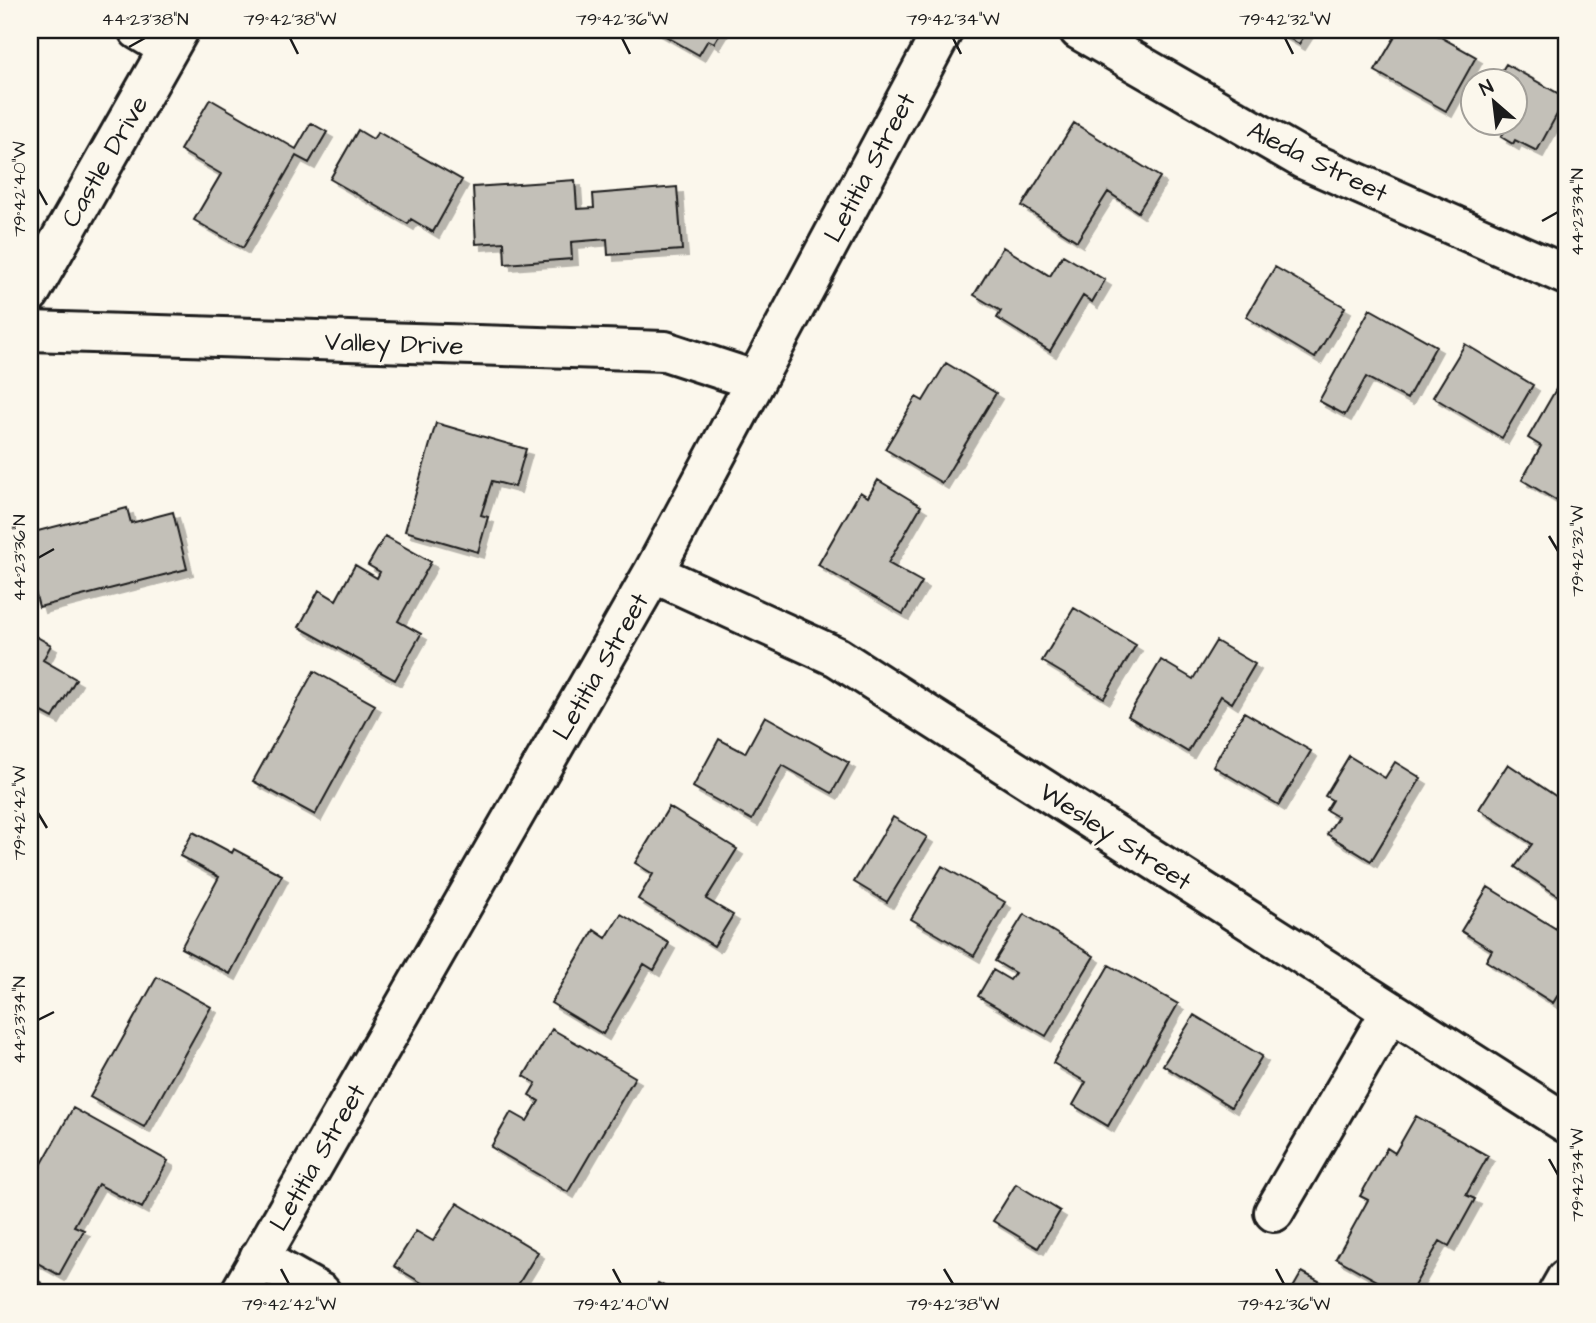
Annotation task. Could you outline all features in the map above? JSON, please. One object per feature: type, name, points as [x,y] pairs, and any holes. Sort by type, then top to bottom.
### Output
[{"type":"street","name":"Letitia Street","points":[[240,1293],[653,573],[943,30]]},
{"type":"street","name":"Aleda Street","points":[[1079,30],[1303,159],[1566,275]]},
{"type":"street","name":"Castle Drive","points":[[30,293],[162,36]]},
{"type":"street","name":"Valley Drive","points":[[30,331],[665,351],[754,380]]},
{"type":"street","name":"Wesley Street","points":[[653,573],[836,657],[1566,1123]]},
{"type":"street","points":[[1274,1212],[1391,1011]]},
{"type":"street","points":[[259,1258],[321,1293]]},
{"type":"street","points":[[1558,1293],[1566,1279]]},
{"type":"building","points":[[655,30],[722,30],[714,43],[708,40],[699,55]]},
{"type":"building","points":[[1275,30],[1308,30],[1299,44]]},
{"type":"building","points":[[1399,30],[1428,30],[1476,57],[1471,66],[1460,66],[1460,86],[1446,111],[1375,71]]},
{"type":"building","points":[[1530,78],[1566,98],[1537,151],[1515,140],[1513,144],[1501,137],[1530,136]]},
{"type":"building","points":[[210,99],[296,149],[311,123],[327,132],[309,163],[296,156],[243,248],[194,220],[221,174],[180,150]]},
{"type":"building","points":[[1074,123],[1160,177],[1138,212],[1108,192],[1077,241],[1022,206]]},
{"type":"building","points":[[358,130],[373,139],[378,132],[462,180],[433,232],[411,219],[408,224],[330,179]]},
{"type":"building","points":[[575,180],[577,209],[594,208],[593,194],[677,187],[682,250],[608,255],[607,239],[571,242],[572,259],[505,264],[504,242],[476,244],[473,187]]},
{"type":"building","points":[[1003,247],[1050,276],[1063,255],[1105,280],[1092,302],[1083,296],[1050,351],[997,318],[1001,311],[974,295]]},
{"type":"building","points":[[1275,267],[1345,307],[1315,358],[1246,317]]},
{"type":"building","points":[[1370,309],[1436,346],[1407,399],[1366,377],[1345,415],[1319,401]]},
{"type":"building","points":[[1465,344],[1533,385],[1502,438],[1433,397]]},
{"type":"building","points":[[946,363],[996,393],[942,483],[885,449],[916,397],[923,401]]},
{"type":"building","points":[[1559,384],[1566,388],[1566,489],[1559,502],[1522,480],[1541,446],[1528,438]]},
{"type":"building","points":[[436,423],[526,449],[515,487],[492,481],[481,515],[488,517],[478,552],[405,531]]},
{"type":"building","points":[[878,480],[921,506],[888,563],[922,582],[903,614],[818,565],[860,492],[868,497]]},
{"type":"building","points":[[127,508],[131,523],[173,512],[187,569],[39,607],[30,573],[30,533]]},
{"type":"building","points":[[385,536],[431,562],[398,621],[421,634],[395,680],[299,627],[319,590],[336,600],[355,565],[377,578],[380,572],[368,565]]},
{"type":"building","points":[[1074,608],[1136,645],[1104,698],[1042,661]]},
{"type":"building","points":[[30,633],[51,645],[43,660],[76,679],[53,718],[33,707],[30,713]]},
{"type":"building","points":[[1216,641],[1255,664],[1232,703],[1221,696],[1188,752],[1128,716],[1161,660],[1193,679]]},
{"type":"building","points":[[314,671],[375,705],[315,815],[253,781]]},
{"type":"building","points":[[1244,712],[1311,751],[1279,805],[1213,766]]},
{"type":"building","points":[[765,716],[849,763],[832,793],[782,765],[752,820],[693,787],[719,739],[745,753]]},
{"type":"building","points":[[1349,756],[1385,778],[1395,762],[1421,778],[1371,861],[1327,834],[1338,817],[1326,810],[1332,800],[1325,796]]},
{"type":"building","points":[[1508,764],[1566,803],[1566,895],[1563,899],[1515,867],[1532,844],[1479,809]]},
{"type":"building","points":[[669,807],[737,849],[706,899],[733,915],[714,946],[638,899],[653,874],[635,863]]},
{"type":"building","points":[[893,817],[927,837],[887,902],[854,882]]},
{"type":"building","points":[[193,832],[232,853],[234,849],[282,875],[230,974],[181,948],[219,877],[180,856]]},
{"type":"building","points":[[942,866],[1005,902],[974,956],[911,919]]},
{"type":"building","points":[[1488,887],[1566,935],[1566,982],[1553,1003],[1486,961],[1492,950],[1461,931]]},
{"type":"building","points":[[621,914],[669,943],[654,970],[644,964],[603,1034],[551,1003],[594,930],[606,938]]},
{"type":"building","points":[[1024,914],[1094,956],[1046,1036],[978,996],[993,970],[1010,980],[1015,973],[995,961]]},
{"type":"building","points":[[1109,965],[1178,1004],[1108,1126],[1073,1105],[1086,1082],[1053,1063]]},
{"type":"building","points":[[157,977],[211,1007],[144,1127],[90,1097]]},
{"type":"building","points":[[1194,1015],[1262,1056],[1231,1107],[1163,1065]]},
{"type":"building","points":[[552,1029],[635,1077],[568,1192],[491,1147],[511,1112],[527,1121],[539,1101],[529,1095],[536,1083],[524,1076]]},
{"type":"building","points":[[73,1108],[168,1161],[142,1208],[98,1184],[74,1226],[84,1230],[59,1275],[30,1259],[30,1185]]},
{"type":"building","points":[[1416,1116],[1488,1156],[1466,1195],[1475,1199],[1449,1246],[1440,1241],[1410,1293],[1399,1293],[1336,1258],[1368,1200],[1360,1196],[1387,1148],[1395,1153]]},
{"type":"building","points":[[1016,1184],[1060,1211],[1038,1248],[993,1221]]},
{"type":"building","points":[[457,1203],[538,1252],[513,1293],[438,1293],[394,1266],[416,1231],[433,1241]]},
{"type":"building","points":[[1302,1272],[1341,1293],[1290,1293]]},
{"type":"building","points":[[30,1276],[42,1283],[36,1293],[30,1293]]},
{"type":"building","points":[[658,1283],[677,1293],[652,1293]]}]
